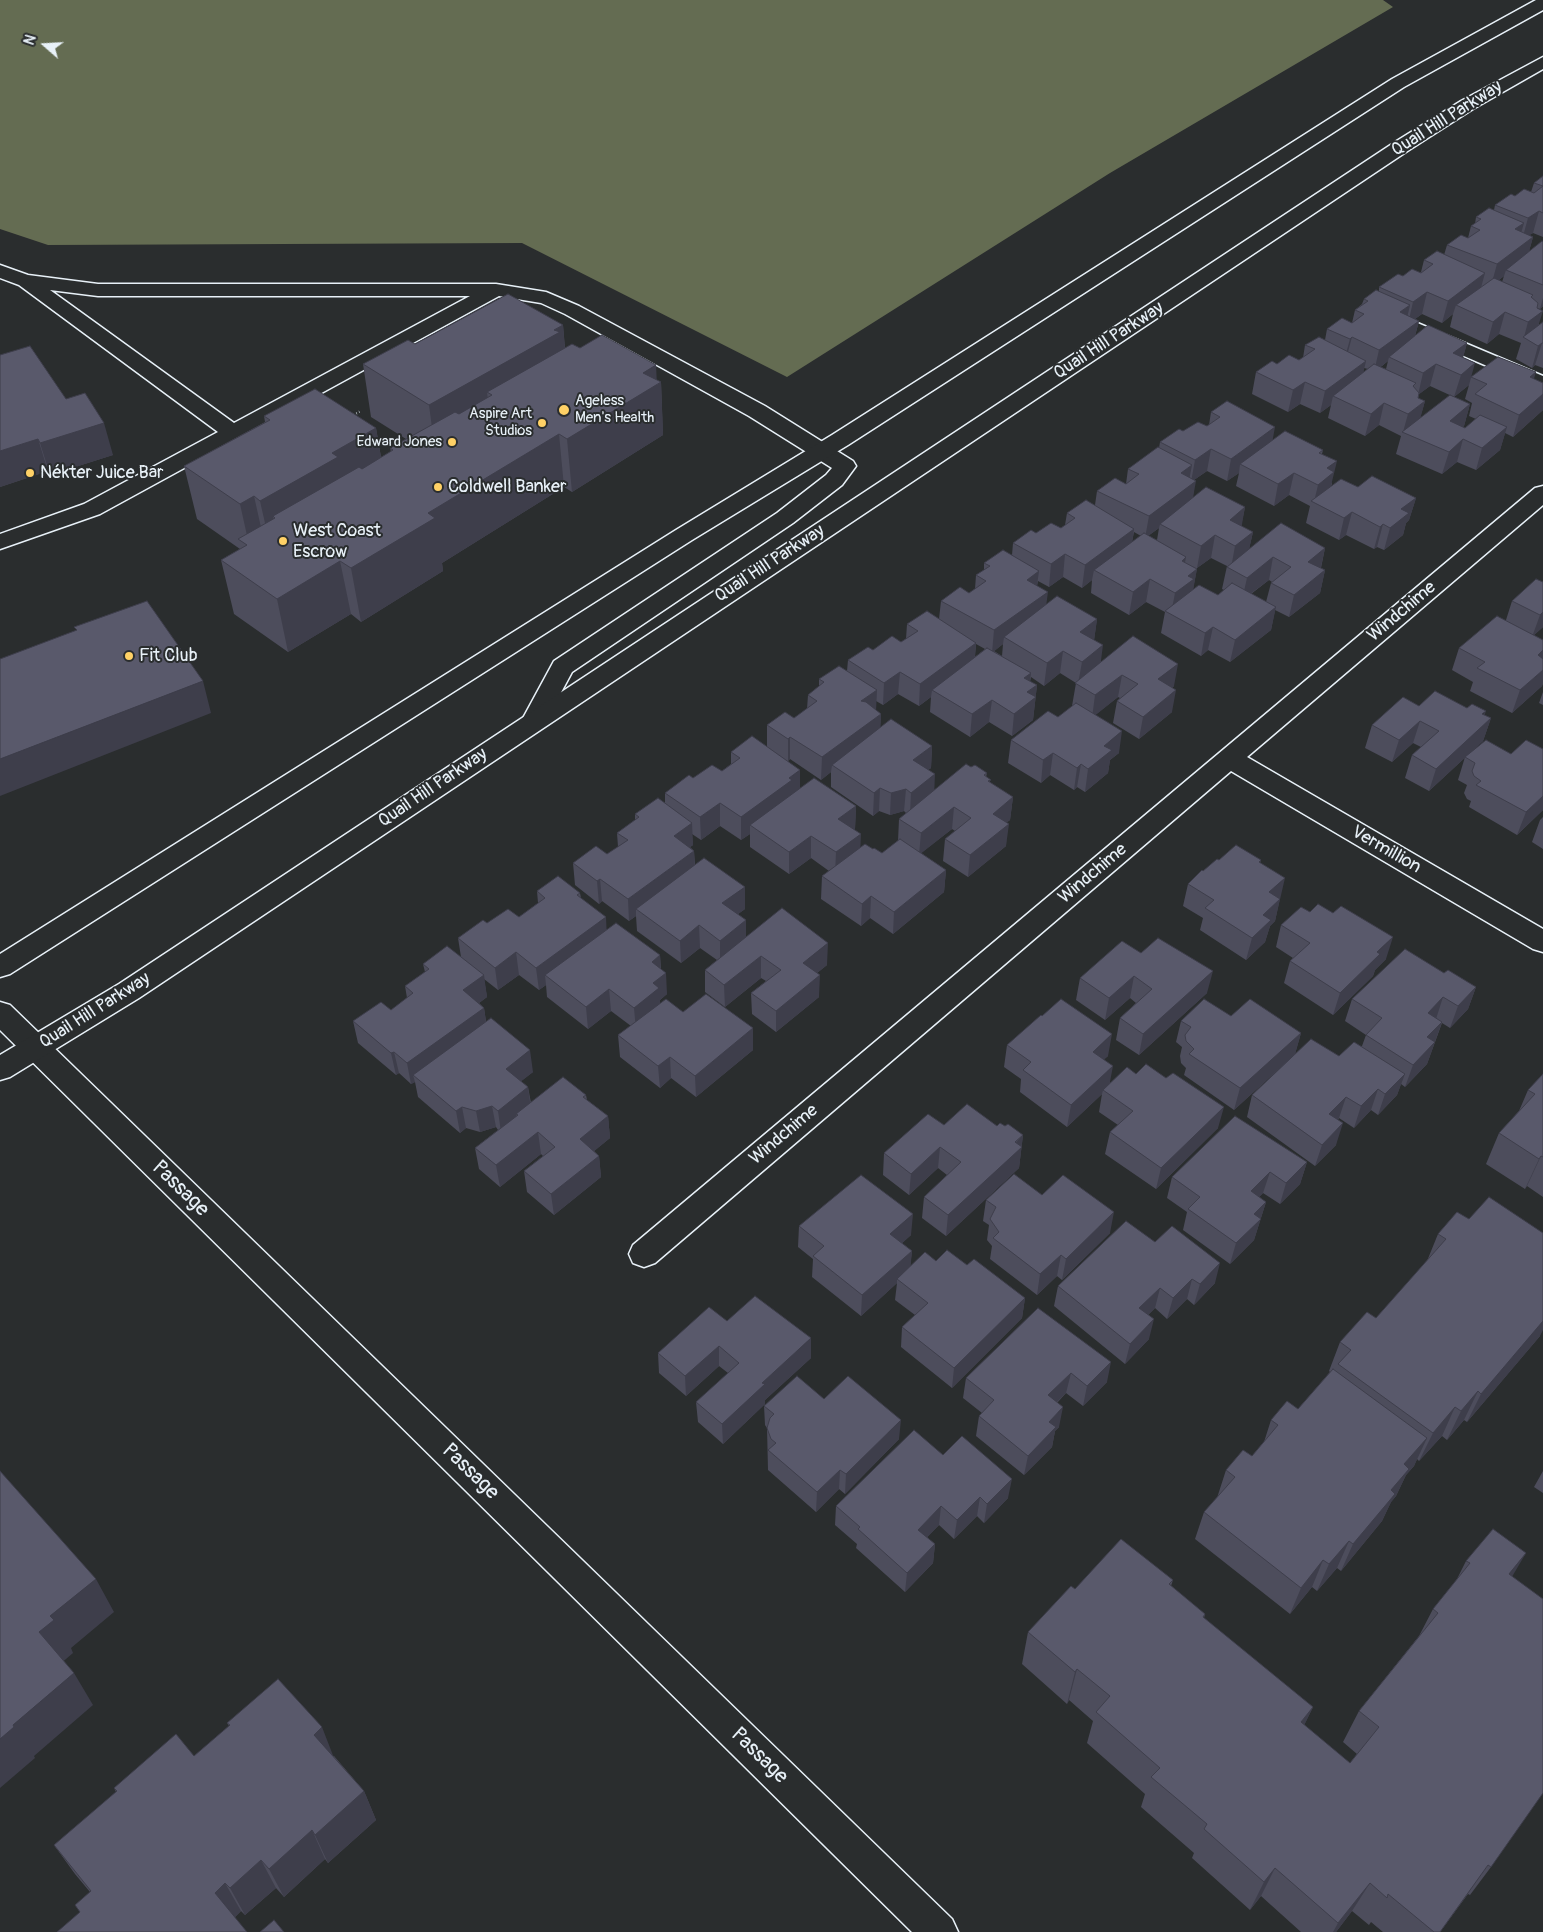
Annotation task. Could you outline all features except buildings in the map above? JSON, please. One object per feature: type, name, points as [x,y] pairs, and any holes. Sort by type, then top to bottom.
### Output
[{"type":"main road","points":[[0,967],[820,451],[1398,83],[1492,29],[1543,3]]},
{"type":"main road","name":"Quail Hill Parkway","points":[[0,1069],[129,990],[1402,146],[1466,105],[1543,62]]},
{"type":"main road","points":[[0,271],[24,280],[98,290],[496,290],[540,297],[572,310],[757,410],[845,466],[840,474],[785,518],[563,667],[534,720]]},
{"type":"main road","points":[[24,280],[232,432]]},
{"type":"main road","points":[[0,542],[92,508],[496,290]]},
{"type":"main road","points":[[1415,328],[1543,384]]},
{"type":"main road","name":"Windchime","points":[[644,1254],[1543,493]]},
{"type":"main road","name":"Vermillion","points":[[1229,758],[1543,942]]},
{"type":"main road","name":"Passage","points":[[0,1013],[939,1932]]},
{"type":"path","points":[[348,418],[361,411]]},
{"type":"green space","points":[[0,0],[1383,0],[1393,7],[1110,173],[787,377],[522,243],[48,245],[0,229]]},
{"type":"place","name":"Ageless Men's Health","points":[[564,410]]},
{"type":"place","name":"Aspire Art Studios","points":[[542,423]]},
{"type":"place","name":"Edward Jones","points":[[452,442]]},
{"type":"place","name":"Nékter Juice Bar","points":[[30,473]]},
{"type":"place","name":"Coldwell Banker","points":[[438,487]]},
{"type":"place","name":"West Coast Escrow","points":[[283,541]]},
{"type":"place","name":"Fit Club","points":[[129,656]]}]
